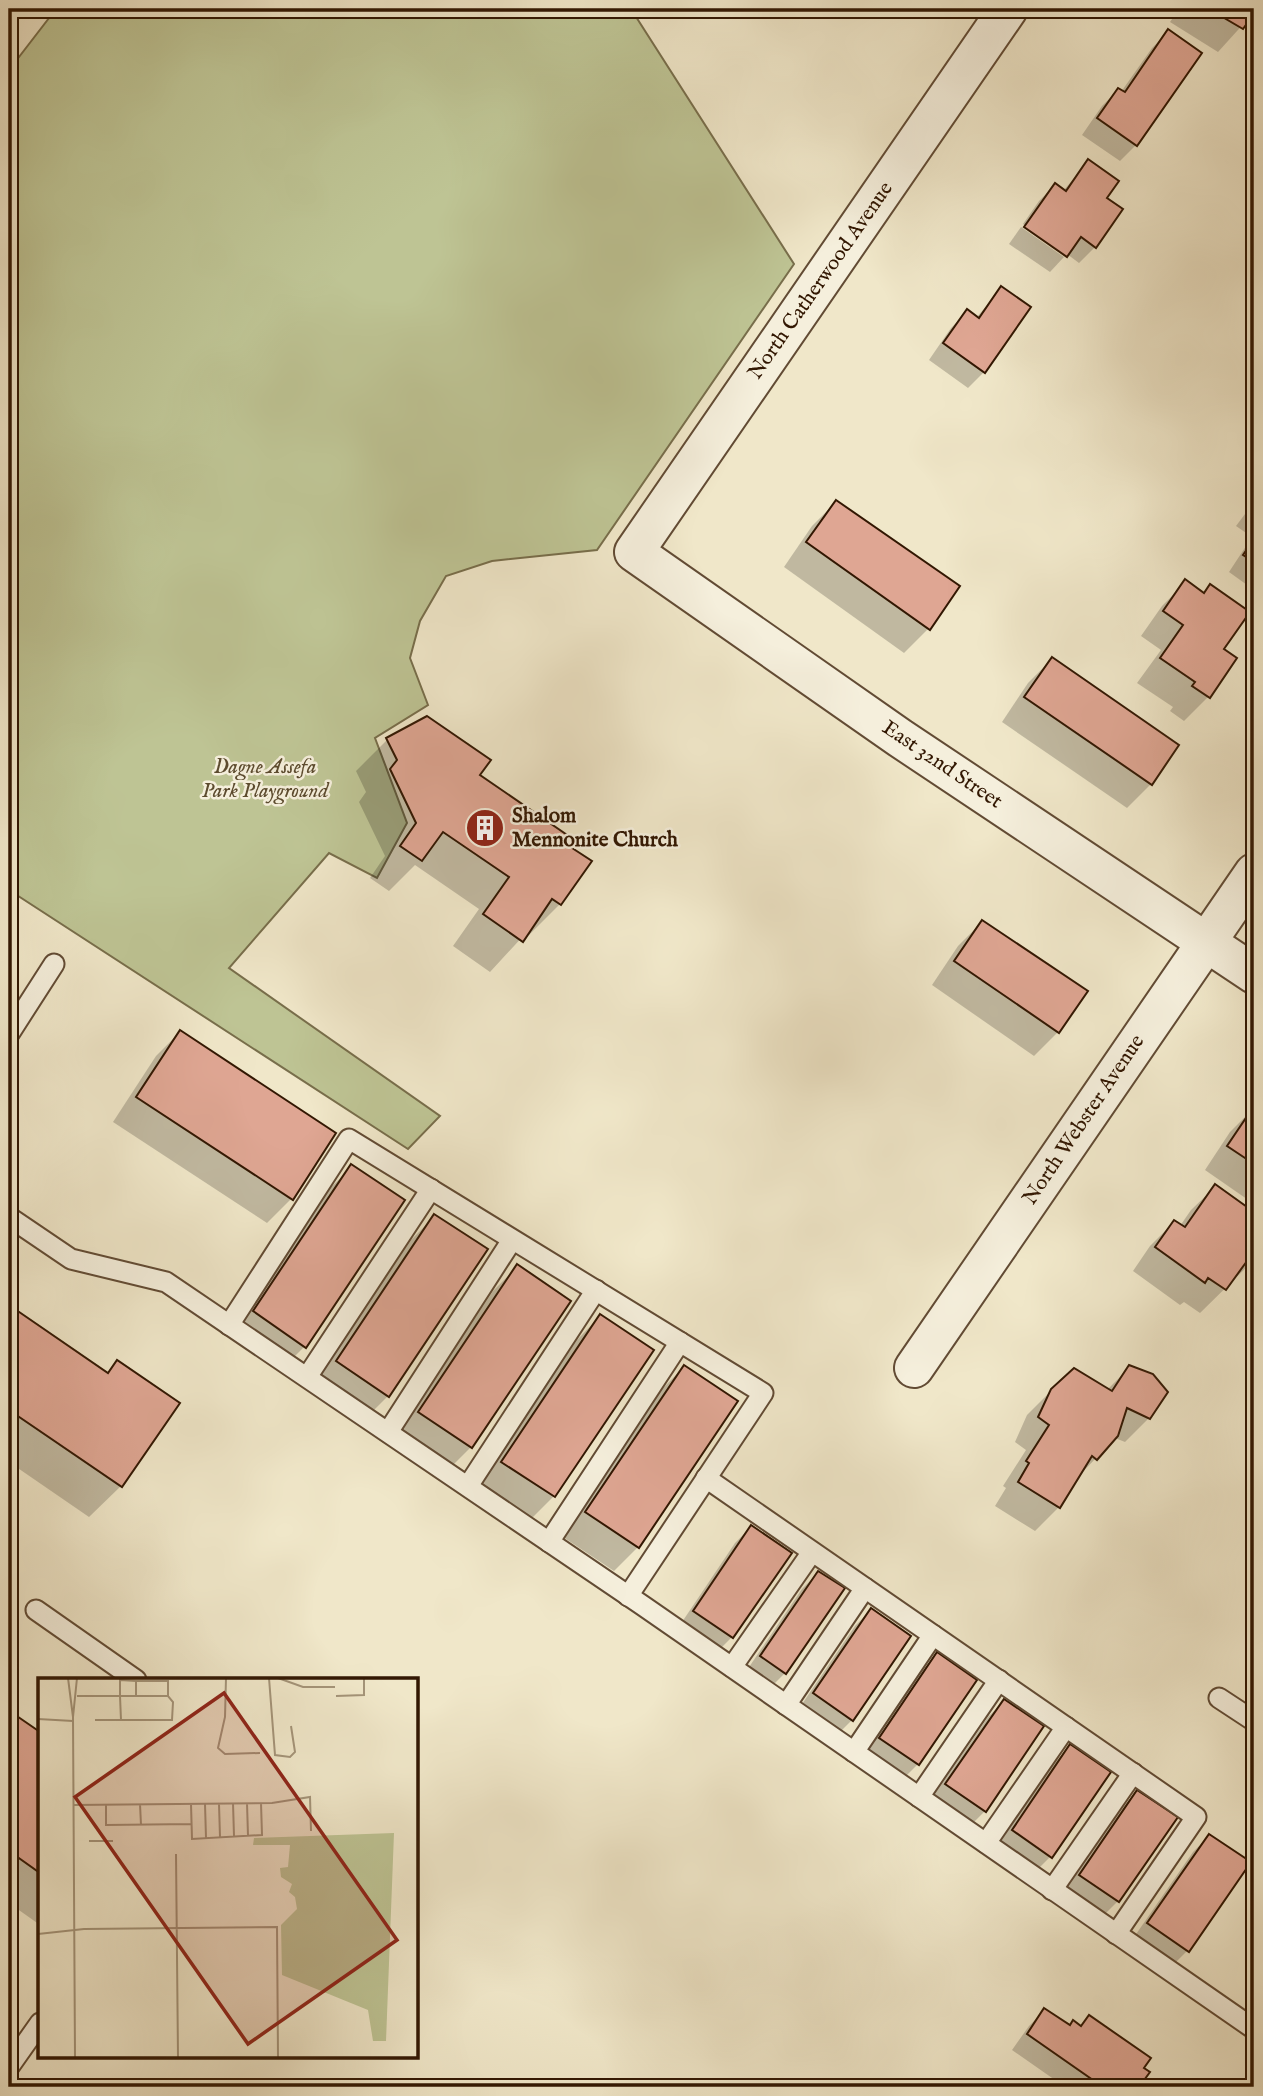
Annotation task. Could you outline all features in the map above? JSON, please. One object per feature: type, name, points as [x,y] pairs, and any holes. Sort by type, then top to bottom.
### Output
[{"type":"street","name":"North Catherwood Avenue","points":[[634,552],[1008,9]]},
{"type":"street","name":"East 32nd Street","points":[[634,552],[900,738],[1254,974]]},
{"type":"street","name":"North Webster Avenue","points":[[914,1368],[1254,873]]},
{"type":"lane","points":[[9,1034],[54,964]]},
{"type":"lane","points":[[229,1325],[349,1139],[763,1393],[628,1596]]},
{"type":"lane","points":[[307,1377],[431,1189]]},
{"type":"lane","points":[[9,1217],[71,1259],[166,1282],[732,1667],[1254,2029]]},
{"type":"lane","points":[[388,1432],[512,1240]]},
{"type":"lane","points":[[468,1486],[596,1290]]},
{"type":"lane","points":[[549,1542],[680,1342]]},
{"type":"lane","points":[[706,1478],[1196,1817],[1116,1934]]},
{"type":"lane","points":[[732,1667],[812,1552]]},
{"type":"lane","points":[[786,1705],[864,1588]]},
{"type":"lane","points":[[36,1610],[135,1678]]},
{"type":"lane","points":[[854,1752],[933,1635]]},
{"type":"lane","points":[[919,1797],[999,1680]]},
{"type":"lane","points":[[1219,1698],[1254,1721]]},
{"type":"lane","points":[[986,1843],[1066,1727]]},
{"type":"lane","points":[[1052,1890],[1133,1773]]},
{"type":"lane","points":[[9,2067],[38,2026]]},
{"type":"green space","name":"Dagne Assefa Park Playground","points":[[56,9],[631,9],[794,264],[597,550],[492,561],[446,576],[420,621],[410,658],[428,705],[375,738],[407,823],[377,878],[329,853],[229,968],[440,1116],[408,1149],[9,890],[9,70]]},
{"type":"building","points":[[1209,9],[1244,9],[1253,15],[1243,29]]},
{"type":"building","points":[[1168,29],[1202,53],[1137,146],[1097,118],[1118,88],[1125,92]]},
{"type":"building","points":[[1088,159],[1119,181],[1107,198],[1123,209],[1096,248],[1081,237],[1067,257],[1024,227],[1055,183],[1066,191]]},
{"type":"building","points":[[1001,286],[1031,307],[985,373],[943,343],[967,309],[979,318]]},
{"type":"building","points":[[836,500],[960,586],[930,630],[806,542]]},
{"type":"building","points":[[1254,539],[1254,562],[1243,555]]},
{"type":"building","points":[[1185,579],[1204,593],[1210,584],[1250,612],[1224,649],[1237,658],[1210,698],[1192,686],[1195,682],[1160,658],[1183,625],[1163,611]]},
{"type":"building","points":[[1052,657],[1179,745],[1152,785],[1024,697]]},
{"type":"building","name":"Shalom Mennonite Church","points":[[427,716],[491,760],[480,775],[573,839],[569,846],[592,861],[561,905],[552,899],[523,942],[483,914],[509,877],[443,832],[422,861],[400,846],[416,823],[390,769],[397,760],[386,738]]},
{"type":"building","points":[[982,920],[1088,991],[1059,1033],[954,961]]},
{"type":"building","points":[[180,1030],[336,1133],[293,1200],[136,1097]]},
{"type":"building","points":[[1254,1106],[1254,1164],[1227,1146]]},
{"type":"building","points":[[351,1164],[405,1200],[306,1348],[253,1311]]},
{"type":"building","points":[[1215,1184],[1254,1212],[1254,1263],[1253,1265],[1247,1261],[1226,1290],[1208,1278],[1205,1283],[1155,1247],[1174,1220],[1185,1227]]},
{"type":"building","points":[[434,1214],[488,1249],[389,1397],[336,1361]]},
{"type":"building","points":[[517,1264],[571,1301],[472,1448],[418,1412]]},
{"type":"building","points":[[9,1305],[108,1373],[117,1360],[180,1403],[122,1487],[9,1410]]},
{"type":"building","points":[[600,1314],[654,1350],[555,1497],[501,1462]]},
{"type":"building","points":[[684,1365],[738,1401],[639,1548],[585,1512]]},
{"type":"building","points":[[1129,1365],[1153,1374],[1168,1392],[1150,1419],[1127,1408],[1118,1436],[1097,1460],[1092,1456],[1060,1508],[1018,1482],[1029,1463],[1026,1461],[1049,1425],[1038,1417],[1051,1389],[1074,1368],[1112,1391]]},
{"type":"building","points":[[751,1525],[792,1553],[733,1638],[693,1611]]},
{"type":"building","points":[[818,1571],[845,1588],[786,1674],[760,1656]]},
{"type":"building","points":[[871,1608],[911,1636],[853,1721],[813,1693]]},
{"type":"building","points":[[937,1652],[977,1680],[919,1765],[879,1738]]},
{"type":"building","points":[[1004,1699],[1044,1726],[986,1812],[945,1784]]},
{"type":"building","points":[[11,1712],[38,1731],[38,1872],[9,1851]]},
{"type":"building","points":[[1070,1744],[1111,1772],[1052,1858],[1012,1830]]},
{"type":"building","points":[[1137,1790],[1178,1817],[1119,1902],[1079,1875]]},
{"type":"building","points":[[1209,1834],[1251,1862],[1189,1952],[1147,1923]]},
{"type":"building","points":[[1044,2008],[1070,2025],[1073,2020],[1081,2026],[1089,2015],[1151,2058],[1144,2068],[1150,2072],[1139,2087],[1103,2087],[1027,2034]]},
{"type":"place","name":"Shalom Mennonite Church","points":[[485,828]]}]
